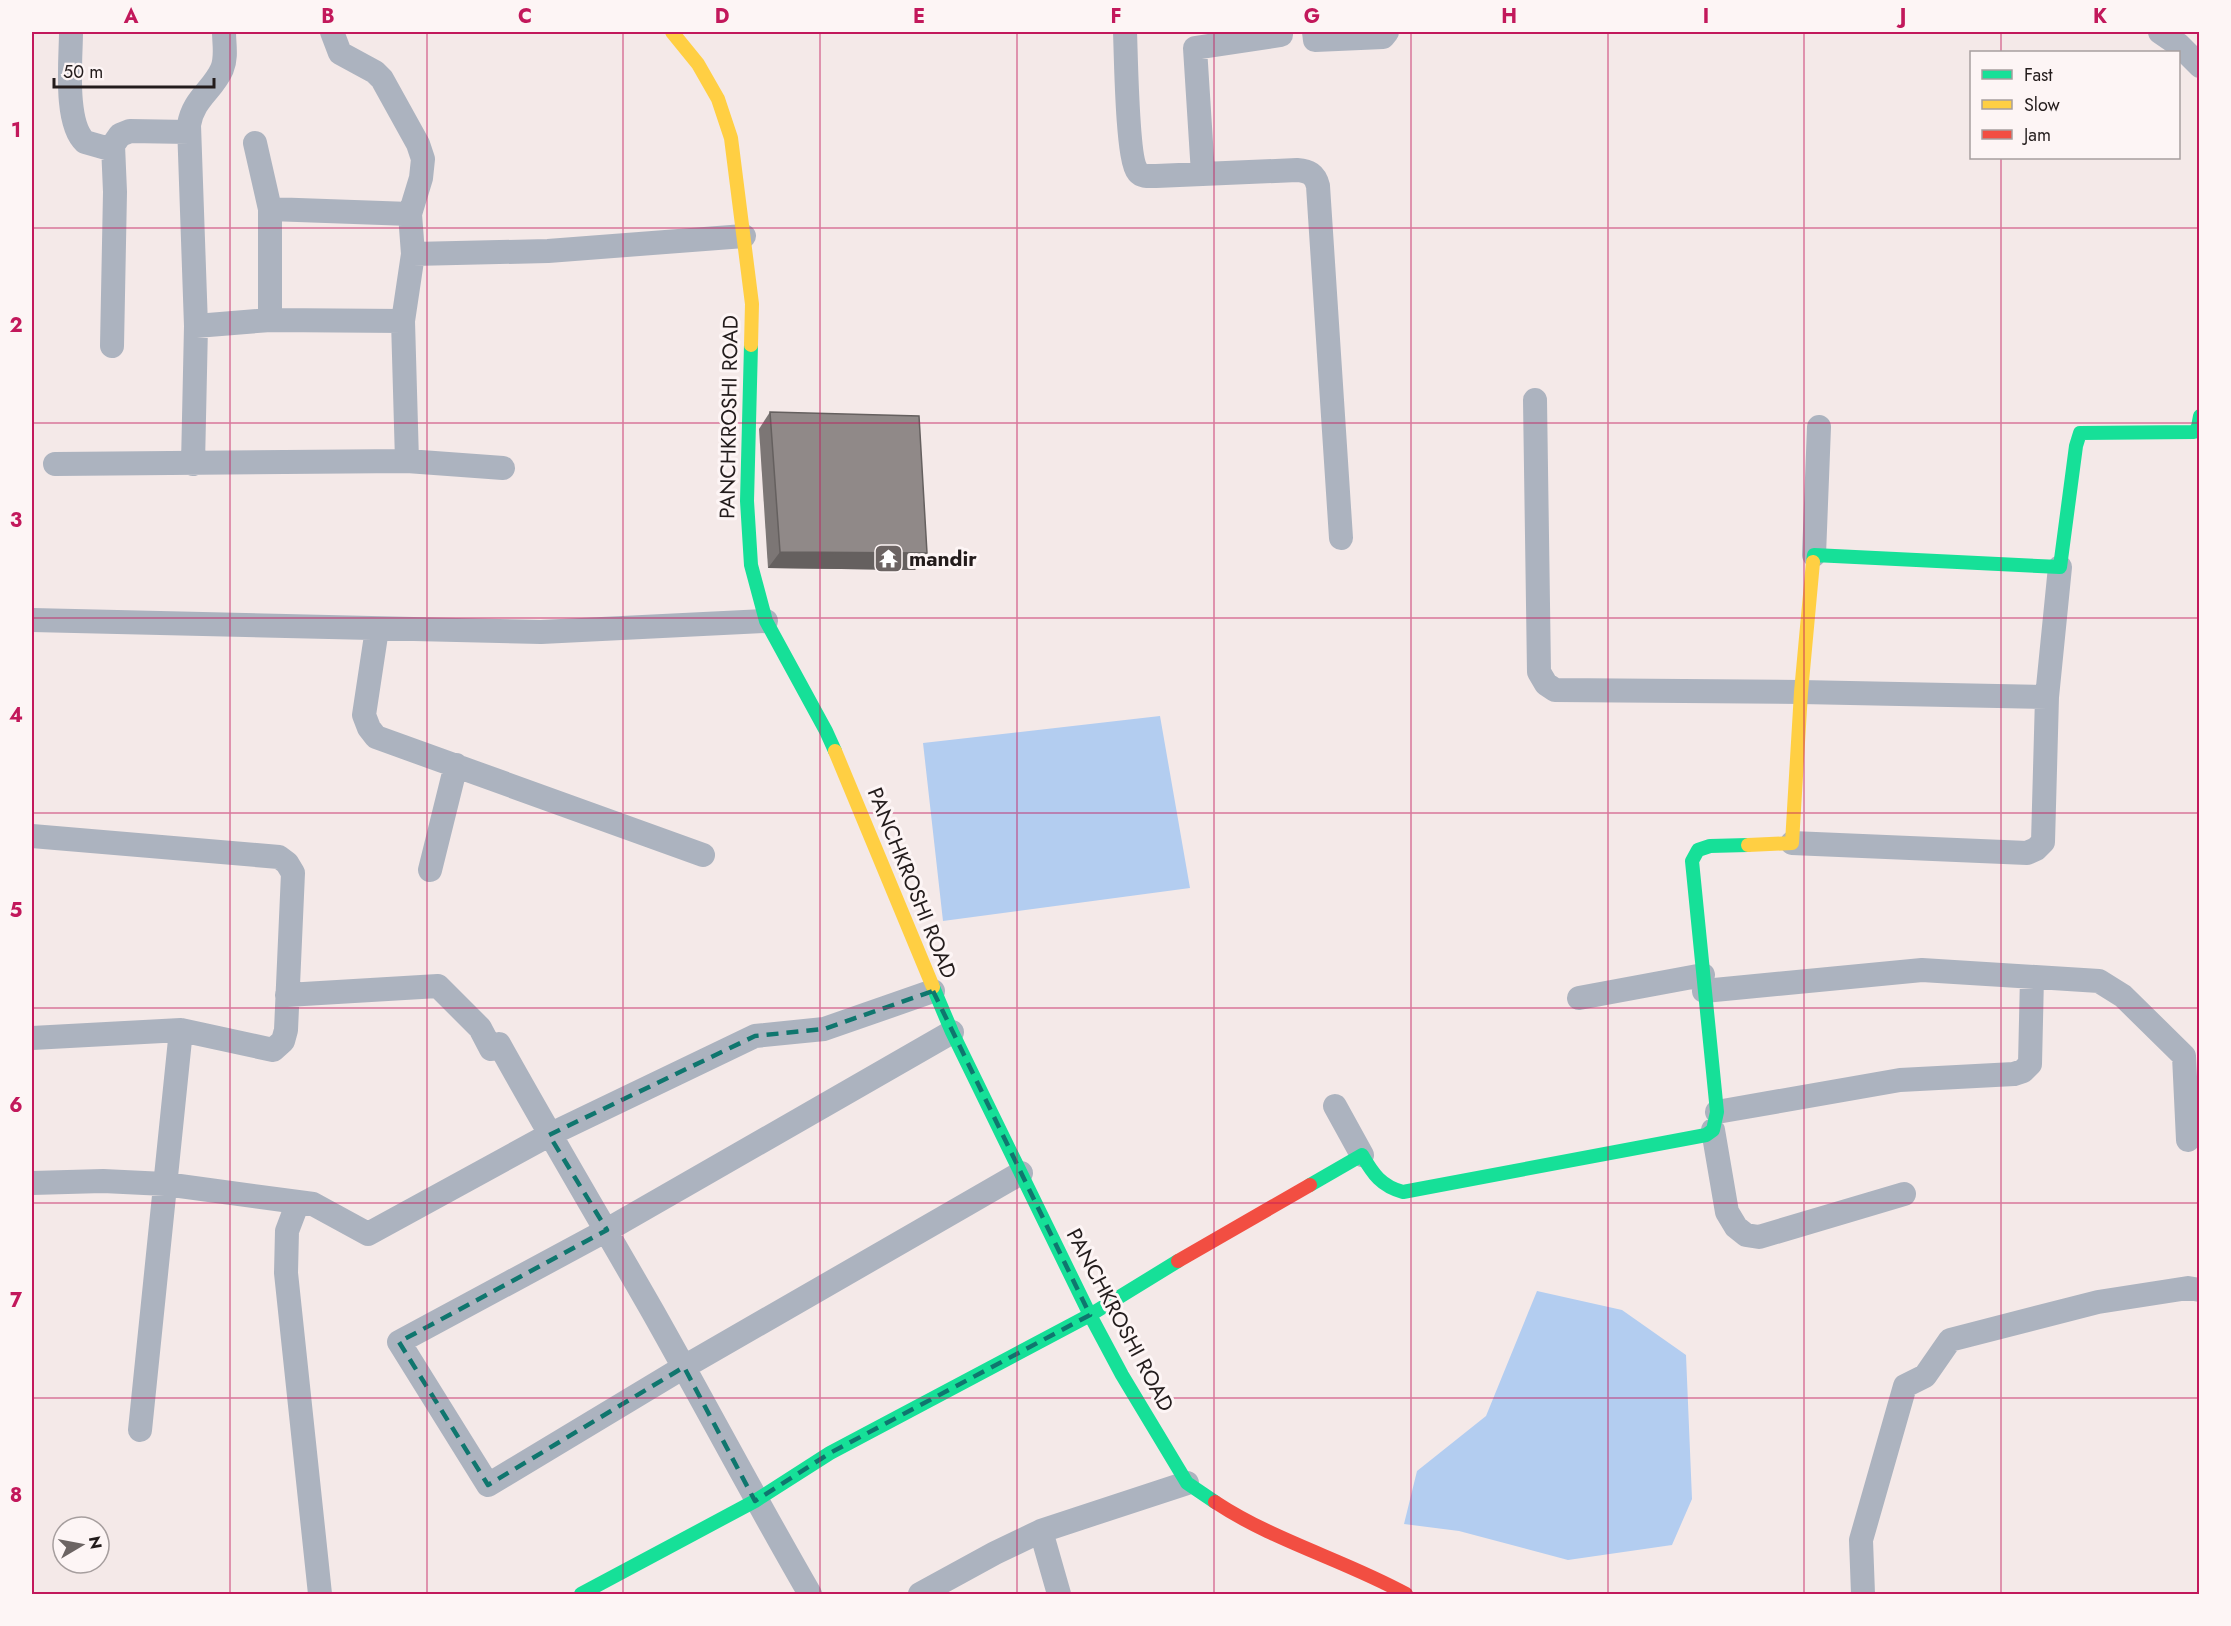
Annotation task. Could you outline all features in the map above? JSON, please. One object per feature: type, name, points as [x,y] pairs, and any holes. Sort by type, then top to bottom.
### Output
[{"type":"street","points":[[71,32],[72,109],[75,125],[85,142],[113,150]]},
{"type":"street","points":[[193,464],[196,326],[190,117],[194,106],[222,69],[225,58],[224,32]]},
{"type":"street","points":[[332,32],[340,53],[375,72],[382,79],[421,151],[423,169],[410,214],[413,254],[403,321],[407,461]]},
{"type":"street","name":"PANCHKROSHI ROAD","points":[[672,32],[698,64],[718,99],[731,138],[752,304],[747,501],[751,565],[766,621],[826,731],[952,1032],[1090,1315],[1122,1375],[1187,1483],[1250,1522],[1406,1594]]},
{"type":"street","points":[[1125,32],[1131,144],[1135,168],[1142,175],[1297,170],[1310,173],[1317,181],[1341,538]]},
{"type":"street","points":[[1203,174],[1195,48],[1281,35],[1281,32]]},
{"type":"street","points":[[1314,32],[1315,40],[1383,37],[1387,32]]},
{"type":"street","points":[[2160,32],[2179,45],[2199,66]]},
{"type":"street","points":[[112,346],[115,192],[113,150],[117,137],[130,131],[189,132]]},
{"type":"street","points":[[255,143],[270,209],[270,320]]},
{"type":"street","points":[[270,209],[410,214]]},
{"type":"street","points":[[413,254],[548,251],[744,236]]},
{"type":"street","points":[[196,326],[270,320],[403,321]]},
{"type":"street","points":[[1535,400],[1539,672],[1546,684],[1555,690],[2047,697]]},
{"type":"street","points":[[1904,1194],[1759,1237],[1746,1235],[1736,1227],[1727,1212],[1715,1121],[1692,861],[1698,850],[1710,846],[1792,843],[2027,853],[2036,849],[2043,842],[2047,697],[2060,567],[2076,446],[2080,433],[2194,432],[2198,427],[2199,416]]},
{"type":"street","points":[[1792,843],[1801,692],[1814,555],[1819,427]]},
{"type":"street","points":[[55,464],[407,461],[503,468]]},
{"type":"street","points":[[1814,555],[2060,567]]},
{"type":"street","points":[[32,620],[541,632],[766,621]]},
{"type":"street","points":[[377,628],[364,716],[376,737],[703,855]]},
{"type":"street","points":[[430,870],[456,765]]},
{"type":"street","points":[[32,836],[279,857],[287,863],[293,873],[286,1030],[283,1041],[273,1050],[181,1030],[32,1038]]},
{"type":"street","points":[[1579,998],[1703,983],[1922,969],[2099,981],[2123,996],[2184,1056],[2188,1140]]},
{"type":"street","points":[[1335,1106],[1379,1183],[1403,1192],[1706,1135],[1715,1121],[1900,1080],[2014,1074],[2023,1071],[2030,1064],[2032,977]]},
{"type":"street","points":[[287,995],[438,986],[480,1028],[495,1047],[607,1230],[684,1367],[755,1501],[810,1594]]},
{"type":"street","points":[[32,1183],[103,1181],[165,1184],[313,1204],[368,1234],[549,1135],[755,1036],[824,1029],[933,991]]},
{"type":"street","points":[[140,1430],[181,1030]]},
{"type":"street","points":[[952,1032],[607,1230],[399,1342],[488,1485],[684,1367],[1021,1173]]},
{"type":"street","points":[[581,1594],[755,1501],[830,1453],[1090,1315],[1196,1250],[1362,1155]]},
{"type":"street","points":[[298,1202],[287,1231],[286,1273],[320,1594]]},
{"type":"street","points":[[1863,1594],[1861,1540],[1905,1386],[1925,1376],[1950,1340],[2098,1302],[2188,1288],[2199,1290]]},
{"type":"street","points":[[920,1594],[1041,1531],[1187,1483]]},
{"type":"street","points":[[1041,1531],[1059,1594]]},
{"type":"street","points":[[1379,1580],[1382,1594]]},
{"type":"highlighted area","points":[[933,991],[1090,1315],[830,1453],[755,1501],[684,1367],[488,1485],[399,1342],[607,1230],[549,1135],[755,1036],[824,1029]]},
{"type":"water","points":[[1160,716],[1190,888],[943,921],[923,743]]},
{"type":"water","points":[[1537,1291],[1622,1310],[1686,1355],[1692,1499],[1672,1545],[1568,1560],[1459,1531],[1404,1524],[1417,1471],[1486,1416]]},
{"type":"building","points":[[770,412],[919,416],[927,553],[780,552]]},
{"type":"traffic: fast","points":[[751,345],[747,501],[751,565],[766,621],[835,751]]},
{"type":"traffic: fast","points":[[1813,562],[1814,555],[2060,567],[2076,446],[2080,433],[2194,432],[2198,427],[2200,416]]},
{"type":"traffic: fast","points":[[1310,1185],[1362,1155],[1383,1183],[1403,1192],[1706,1135],[1713,1130],[1717,1112],[1692,861],[1698,850],[1710,846],[1748,845]]},
{"type":"traffic: fast","points":[[933,987],[952,1032],[1090,1315],[1122,1375],[1187,1483],[1215,1502]]},
{"type":"traffic: fast","points":[[581,1594],[755,1501],[830,1453],[1090,1315],[1178,1261]]},
{"type":"traffic: slow","points":[[672,32],[698,64],[718,99],[731,138],[752,304],[751,345]]},
{"type":"traffic: slow","points":[[1748,845],[1792,843],[1801,692],[1813,562]]},
{"type":"traffic: slow","points":[[835,751],[933,987]]},
{"type":"traffic: jam","points":[[1178,1261],[1310,1185]]},
{"type":"traffic: jam","points":[[1215,1502],[1261,1528],[1406,1594]]},
{"type":"place","name":"mandir","points":[[888,559]]}]
